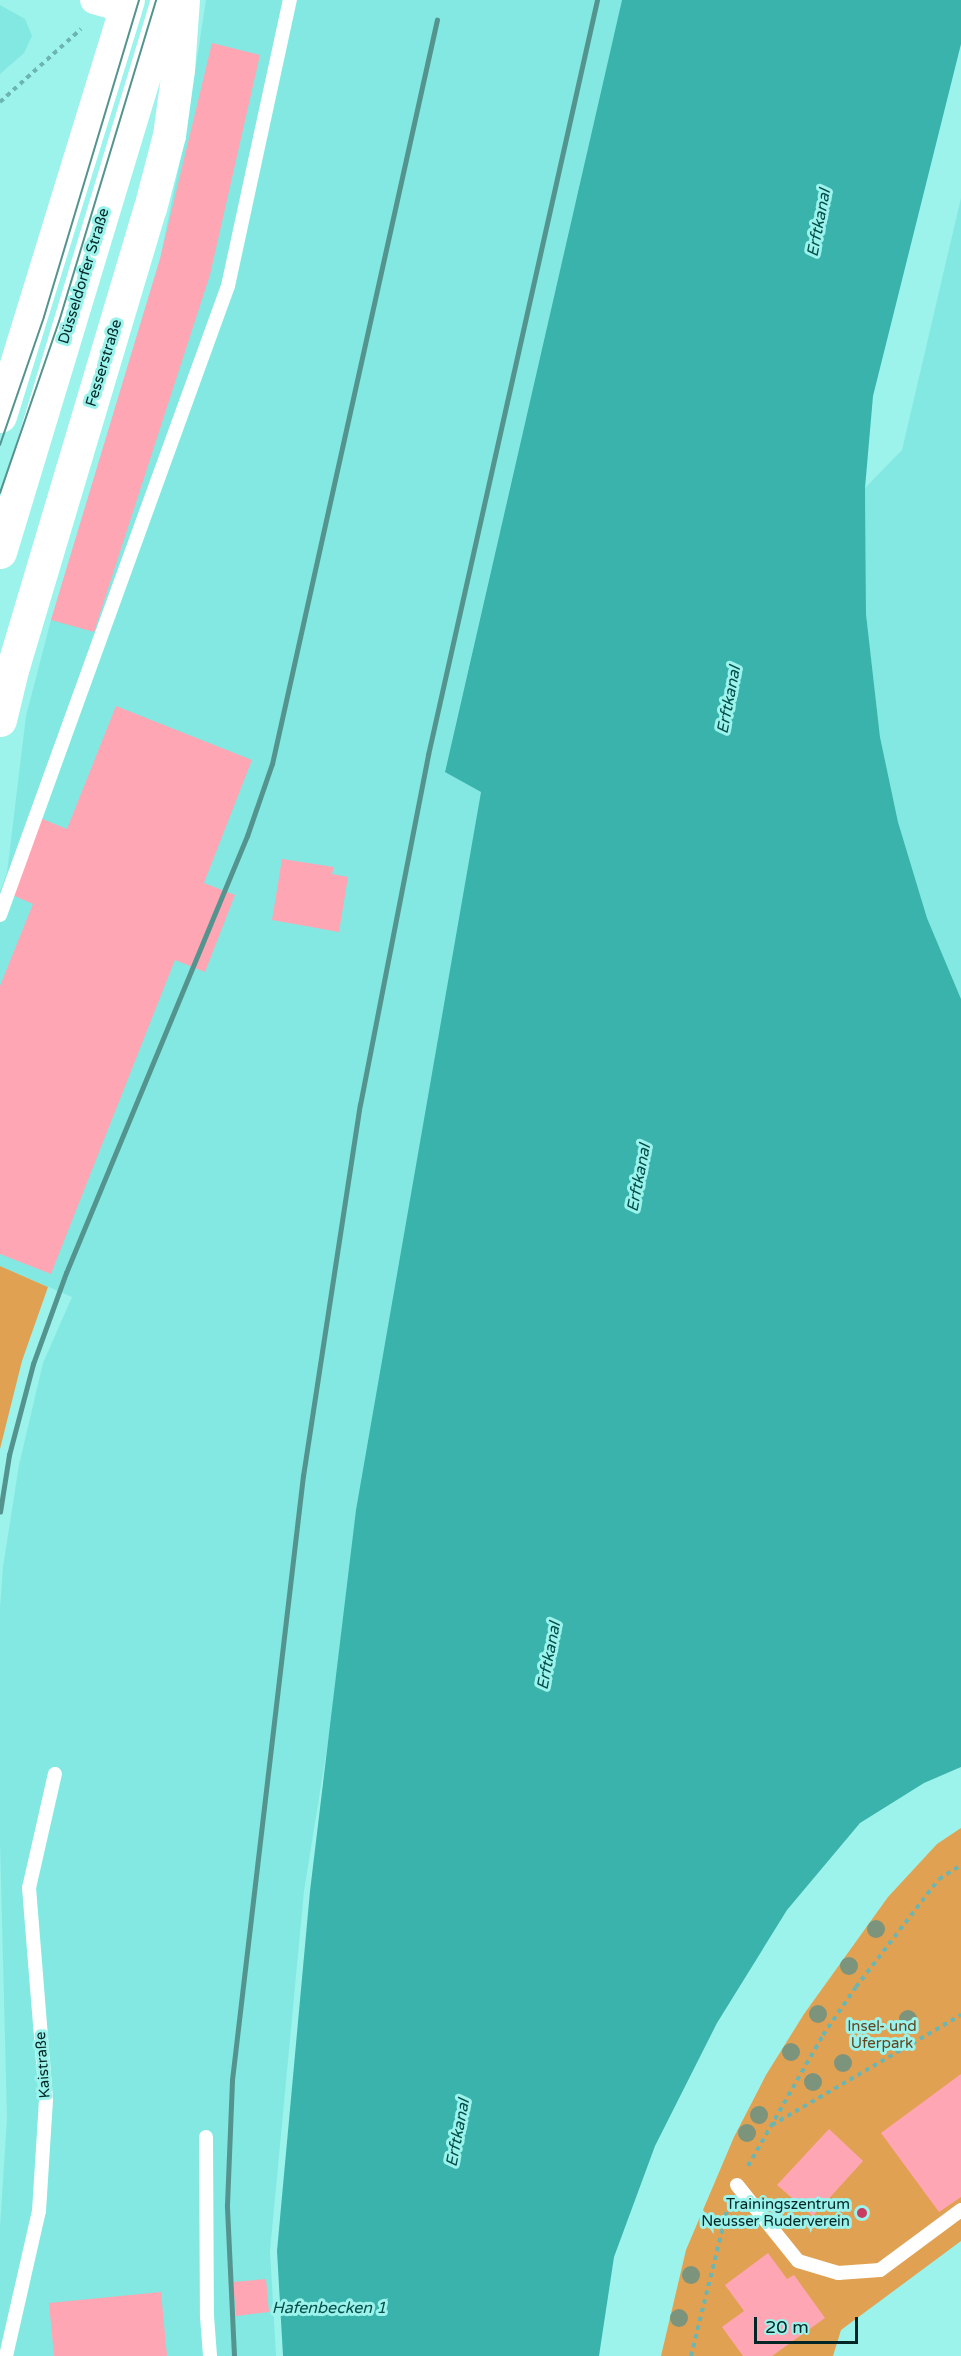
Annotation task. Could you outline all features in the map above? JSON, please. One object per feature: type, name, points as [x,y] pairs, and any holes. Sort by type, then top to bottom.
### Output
[{"type":"main road","name":"Düsseldorfer Straße","points":[[0,552],[167,0]]},
{"type":"main road","name":"Fesserstraße","points":[[0,720],[150,208],[166,145],[178,69],[183,0]]},
{"type":"main road","points":[[0,416],[127,5]]},
{"type":"street","points":[[94,0],[127,5]]},
{"type":"lane","points":[[0,915],[228,286],[290,0]]},
{"type":"lane","name":"Kaistraße","points":[[6,2356],[39,2211],[46,2099],[29,1888],[55,1774]]},
{"type":"lane","points":[[206,2137],[207,2316],[210,2356]]},
{"type":"lane","points":[[736,2185],[798,2261],[838,2273],[880,2270],[961,2210]]},
{"type":"path","points":[[0,102],[75,32],[127,5]]},
{"type":"path","points":[[690,2356],[729,2203],[736,2185],[823,2035],[887,1944],[939,1879],[961,1865]]},
{"type":"path","points":[[771,2126],[961,2015]]},
{"type":"shaded area","points":[[206,0],[622,0],[445,771],[481,792],[304,1891],[270,2251],[276,2356],[0,2356],[0,2227],[7,2118],[0,1841],[0,1608],[3,1567],[19,1465],[43,1363],[72,1297],[0,1266],[0,891],[7,873],[26,716],[51,620],[160,259],[185,137]]},
{"type":"shaded area","points":[[0,5],[25,19],[32,36],[24,53],[0,74]]},
{"type":"shaded area","points":[[961,198],[961,999],[927,918],[898,822],[880,737],[866,614],[865,488],[902,450]]},
{"type":"green space","points":[[0,1266],[48,1287],[22,1361],[0,1449]]},
{"type":"green space","name":"Insel- und Uferpark","points":[[961,1828],[961,2241],[841,2330],[833,2356],[661,2356],[686,2250],[734,2137],[766,2075],[804,2014],[888,1897],[937,1844]]},
{"type":"water","points":[[622,0],[961,0],[961,44],[873,396],[865,488],[866,614],[880,737],[898,822],[927,918],[961,999],[961,1767],[924,1783],[860,1823],[787,1910],[717,2023],[655,2146],[614,2257],[599,2356],[283,2356],[277,2251],[310,1891],[356,1510],[481,792],[445,772]]},
{"type":"building","points":[[212,43],[260,55],[210,275],[94,632],[51,620],[160,259]]},
{"type":"building","points":[[116,706],[252,760],[204,883],[235,895],[205,972],[175,960],[51,1274],[0,1254],[0,986],[33,904],[10,894],[40,818],[67,829]]},
{"type":"building","points":[[282,859],[334,867],[332,874],[348,877],[339,932],[272,920]]},
{"type":"building","points":[[961,2074],[961,2197],[939,2212],[881,2133]]},
{"type":"building","points":[[829,2129],[863,2161],[813,2216],[777,2185]]},
{"type":"building","points":[[768,2253],[787,2279],[794,2275],[825,2318],[772,2356],[743,2356],[722,2327],[744,2311],[725,2285]]},
{"type":"building","points":[[266,2279],[269,2312],[236,2316],[233,2282]]},
{"type":"building","points":[[161,2292],[167,2356],[54,2356],[49,2303]]},
{"type":"tram line","points":[[0,445],[44,317],[139,0]]},
{"type":"tram line","points":[[0,493],[59,322],[156,0]]},
{"type":"railway","points":[[234,2356],[227,2205],[232,2080],[303,1476],[360,1105],[428,755],[597,0]]},
{"type":"railway","points":[[0,1512],[9,1455],[33,1364],[66,1273],[247,836],[272,764],[437,20]]},
{"type":"place","name":"Trainingszentrum Neusser Ruderverein","points":[[862,2213]]},
{"type":"water label","name":"Erftkanal","points":[[819,223]]},
{"type":"water label","name":"Erftkanal","points":[[729,700]]},
{"type":"water label","name":"Erftkanal","points":[[639,1178]]},
{"type":"water label","name":"Erftkanal","points":[[549,1656]]},
{"type":"water label","name":"Erftkanal","points":[[458,2133]]},
{"type":"water label","name":"Hafenbecken 1","points":[[329,2308]]}]
